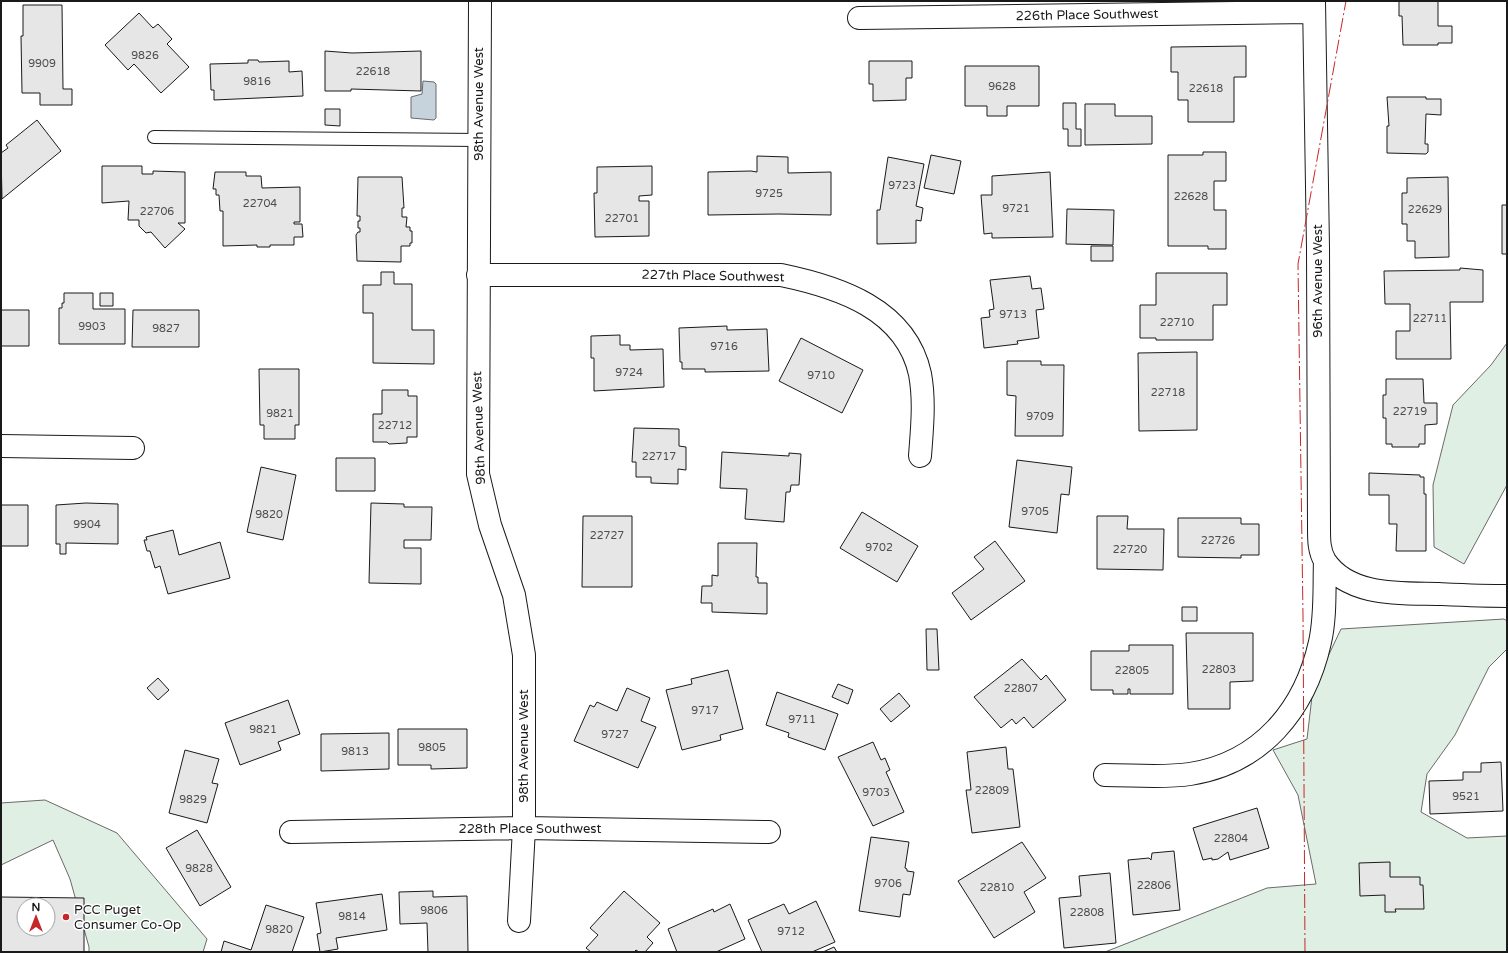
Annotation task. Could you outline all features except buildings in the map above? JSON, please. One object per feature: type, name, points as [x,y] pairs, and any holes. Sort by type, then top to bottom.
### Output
[{"type":"street","name":"98th Avenue West","points":[[480,1],[478,474],[490,525],[514,595],[524,655],[524,828],[519,921]]},
{"type":"street","name":"226th Place Southwest","points":[[859,18],[1314,6]]},
{"type":"street","name":"96th Avenue West","points":[[1314,6],[1318,248],[1319,544],[1325,561]]},
{"type":"street","name":"227th Place Southwest","points":[[478,275],[781,275],[810,281],[856,298],[888,319],[901,333],[912,351],[920,374],[923,405],[920,456]]},
{"type":"street","points":[[1,446],[133,448]]},
{"type":"street","points":[[1325,561],[1331,568],[1349,581],[1375,590],[1399,593],[1507,596]]},
{"type":"street","points":[[1105,775],[1174,775],[1204,771],[1238,758],[1258,745],[1272,733],[1285,720],[1295,706],[1310,677],[1320,641],[1325,561]]},
{"type":"street","name":"228th Place Southwest","points":[[290,832],[524,828],[769,832]]},
{"type":"lane","points":[[154,137],[479,140]]},
{"type":"green space","points":[[1507,343],[1507,485],[1464,564],[1434,547],[1433,485],[1453,405],[1491,365]]},
{"type":"green space","points":[[1504,619],[1507,621],[1507,649],[1489,667],[1455,735],[1427,774],[1421,812],[1467,838],[1507,836],[1507,952],[1105,952],[1267,888],[1316,884],[1298,795],[1273,750],[1307,739],[1313,688],[1341,629]]},
{"type":"green space","points":[[45,800],[117,833],[207,939],[203,952],[89,952],[89,947],[70,879],[53,840],[1,865],[1,803]]},
{"type":"shaded area","points":[[423,81],[434,82],[436,84],[436,118],[434,120],[411,118],[411,97],[422,94]]},
{"type":"power","points":[[1305,952],[1303,616],[1298,264],[1346,1]]},
{"type":"place","name":"PCC Puget Consumer Co-Op","points":[[66,917]]}]
